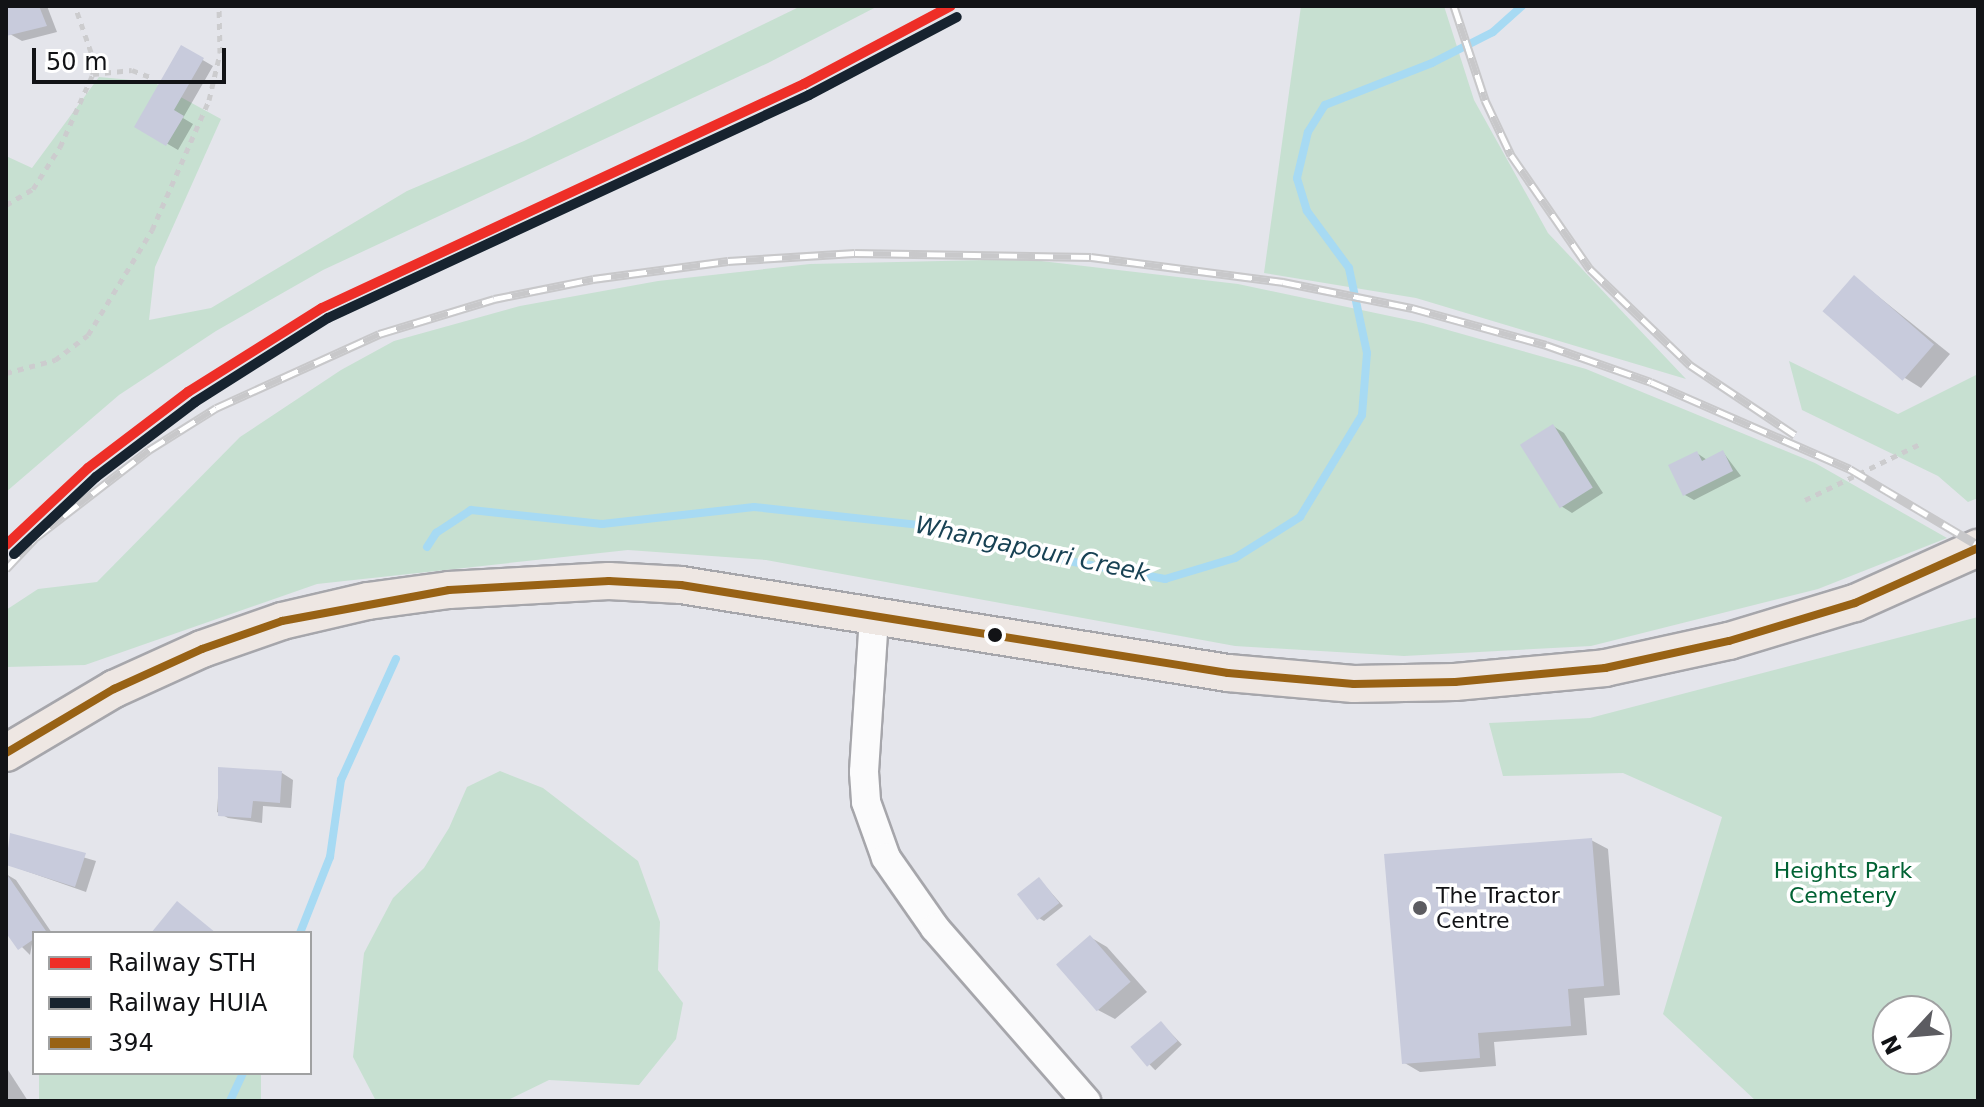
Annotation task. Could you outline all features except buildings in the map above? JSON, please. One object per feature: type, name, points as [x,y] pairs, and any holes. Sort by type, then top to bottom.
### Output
[{"type":"highway","points":[[6,753],[114,689],[202,649],[282,621],[368,601],[449,590],[609,581],[738,593],[1228,673],[1354,684],[1455,682],[1605,668],[1729,641],[1855,603],[1978,548]]},
{"type":"street","points":[[874,617],[864,772],[866,802],[886,858],[935,928],[1086,1101]]},
{"type":"path","points":[[6,205],[33,189],[60,147],[93,74],[91,52],[75,6]]},
{"type":"path","points":[[6,373],[55,360],[88,335],[152,230],[209,100],[220,53],[219,6]]},
{"type":"path","points":[[93,74],[132,70],[150,77]]},
{"type":"path","points":[[1805,500],[1922,443]]},
{"type":"green space","points":[[801,6],[878,6],[768,63],[323,270],[216,331],[119,395],[6,492],[6,156],[32,168],[99,77],[153,82],[221,119],[155,267],[149,320],[211,308],[407,191],[524,141]]},
{"type":"green space","points":[[1301,6],[1444,6],[1474,100],[1548,233],[1686,379],[1416,298],[1264,273]]},
{"type":"green space","points":[[1024,259],[1238,284],[1423,323],[1586,369],[1815,463],[1947,538],[1818,589],[1591,646],[1404,656],[1235,646],[766,560],[628,550],[317,584],[85,665],[6,667],[6,610],[38,589],[97,582],[240,437],[341,370],[394,341],[520,306],[658,281],[810,264]]},
{"type":"green space","points":[[1789,361],[1898,414],[1978,374],[1978,498],[1968,502],[1938,476],[1802,410]]},
{"type":"green space","name":"Heights Park Cemetery","points":[[1978,617],[1978,1101],[1756,1101],[1663,1014],[1722,817],[1623,773],[1503,776],[1489,723],[1590,718]]},
{"type":"green space","points":[[500,771],[543,788],[638,861],[660,922],[658,970],[683,1003],[676,1039],[639,1085],[549,1080],[506,1101],[376,1101],[353,1057],[364,953],[393,898],[424,868],[449,828],[467,787]]},
{"type":"green space","points":[[39,1075],[261,1075],[261,1101],[39,1101]]},
{"type":"waterway","name":"Whangapouri Creek","points":[[427,547],[436,533],[471,510],[602,524],[754,507],[930,526],[1058,559],[1165,579],[1235,558],[1300,517],[1362,415],[1367,353],[1349,268],[1307,211],[1297,178],[1308,132],[1325,105],[1432,63],[1493,32],[1522,6]]},
{"type":"waterway","name":"Whangapouri Creek","points":[[301,931],[330,857],[341,780],[396,659]]},
{"type":"waterway","name":"Whangapouri Creek","points":[[230,1101],[242,1075]]},
{"type":"railway","points":[[1454,6],[1485,100],[1511,155],[1590,269],[1690,365],[1795,435]]},
{"type":"railway","points":[[6,569],[35,538],[149,450],[216,408],[379,334],[494,299],[593,279],[728,261],[855,253],[1091,257],[1283,282],[1412,308],[1546,345],[1651,382],[1850,469],[1978,545]]},
{"type":"rail line","name":"STH","points":[[6,545],[88,468],[188,392],[322,308],[804,84],[951,6]]},
{"type":"rail line","name":"HUIA","points":[[14,554],[96,477],[195,402],[328,318],[809,95],[957,17]]},
{"type":"transit line","name":"394","points":[[6,753],[114,689],[202,649],[282,621],[449,590],[609,581],[681,585],[1228,673],[1354,684],[1455,682],[1605,668],[1729,641],[1855,603],[1978,548]]},
{"type":"place","name":"The Tractor Centre","points":[[1420,908]]}]
